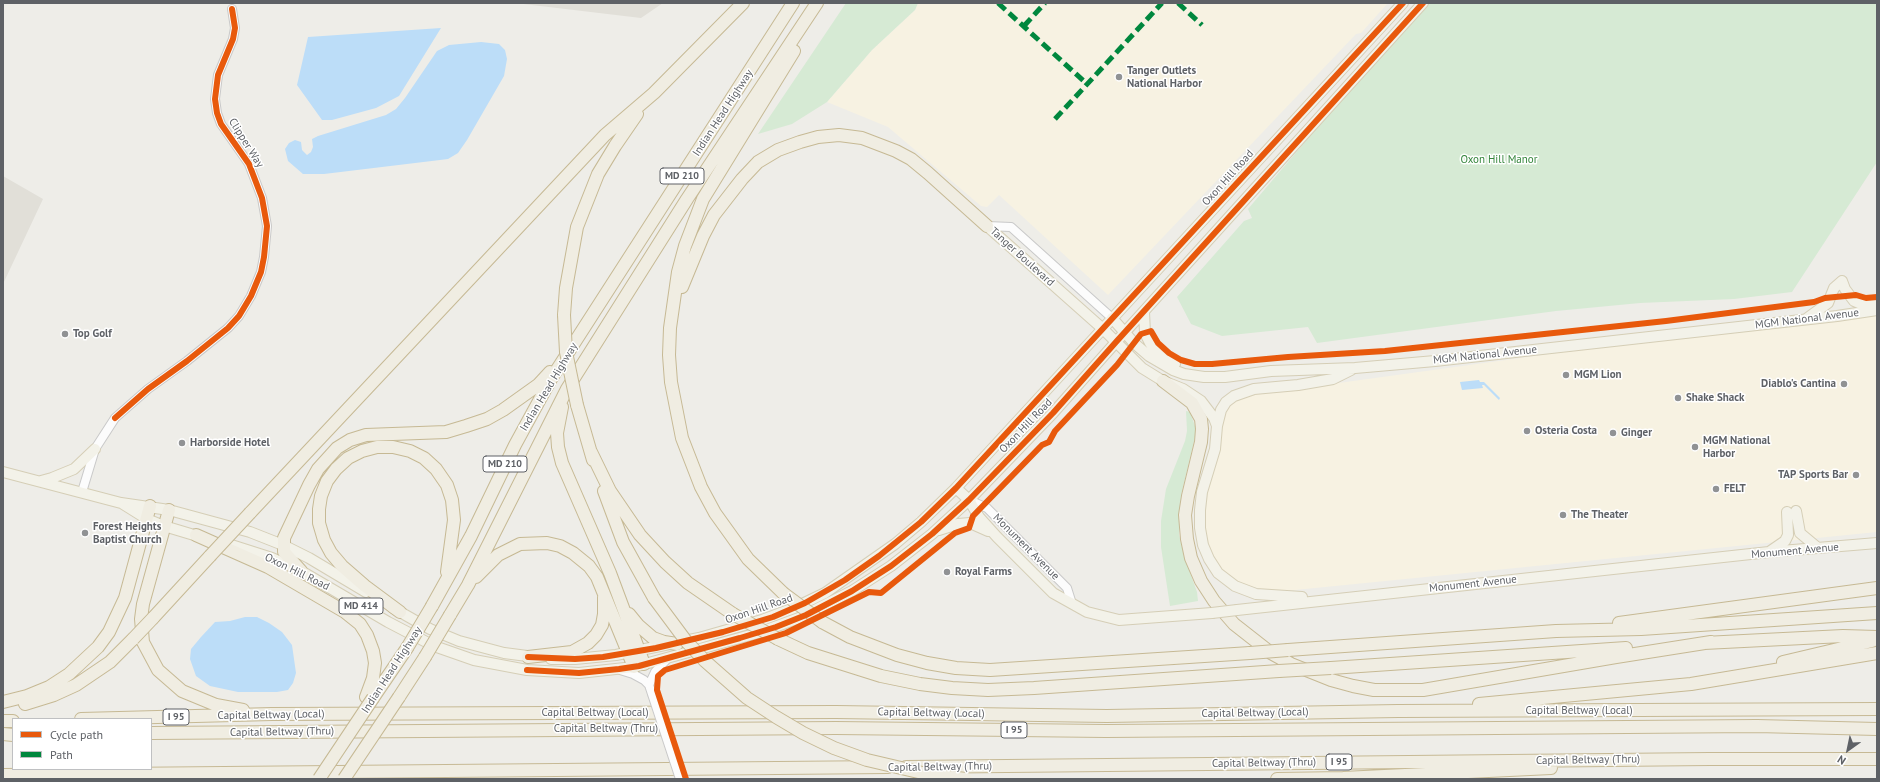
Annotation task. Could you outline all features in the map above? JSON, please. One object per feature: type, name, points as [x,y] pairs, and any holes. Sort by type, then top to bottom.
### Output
[{"type":"highway","points":[[3,708],[28,704],[54,695],[76,685],[110,662],[153,618],[605,135],[654,93],[744,3]]},
{"type":"highway","name":"Indian Head Highway","points":[[319,779],[370,698],[407,648],[432,606],[471,536],[533,410],[793,3]]},
{"type":"highway","name":"Indian Head Highway","points":[[344,779],[425,657],[468,584],[567,389],[692,193],[817,3]]},
{"type":"highway","points":[[823,3],[703,199],[685,246],[674,294],[670,328],[670,368],[676,412],[682,438],[693,468],[715,513],[748,559],[782,593],[822,622],[856,639],[897,655],[927,663],[956,668],[990,670],[1556,631],[1641,629],[1877,614]]},
{"type":"highway","points":[[654,93],[632,120],[598,174],[577,227],[566,288],[564,316],[566,352],[577,405],[591,452],[623,542],[654,598],[686,641],[724,679],[747,698],[790,725],[834,748],[866,760],[931,775],[966,779]]},
{"type":"highway","points":[[670,328],[681,288],[695,252],[714,215],[729,194],[758,162],[778,150],[800,142],[818,137],[839,135],[862,138],[880,143],[911,159],[987,226]]},
{"type":"highway","points":[[301,571],[287,556],[283,545],[286,532],[318,468],[337,448],[350,440],[366,434],[446,432],[487,419],[509,406],[538,385],[571,349]]},
{"type":"highway","points":[[1163,381],[1192,403],[1201,419],[1201,442],[1185,515],[1187,539],[1191,558],[1201,581],[1214,601],[1234,624],[1271,653],[1291,664],[1331,680],[1353,686],[1374,690],[1423,690],[1711,642]]},
{"type":"highway","points":[[567,389],[557,433],[558,447],[562,463],[622,601],[630,616],[645,633],[664,642],[677,644]]},
{"type":"highway","points":[[400,612],[348,571],[331,553],[324,540],[319,523],[321,496],[327,481],[336,469],[348,458],[362,451],[377,447],[393,447],[410,451],[424,458],[436,469],[447,485],[452,500],[454,520],[453,536],[445,582]]},
{"type":"highway","points":[[591,452],[610,491],[640,535],[665,562],[688,583],[733,614],[778,639],[808,653],[881,676],[920,684],[988,690],[1034,688],[1711,642],[1817,637],[1877,638]]},
{"type":"highway","points":[[3,702],[27,696],[49,687],[69,674],[98,647],[109,632],[132,580],[150,506]]},
{"type":"highway","points":[[168,510],[144,598],[141,619],[144,642],[150,657],[158,670],[169,681],[182,691],[199,699],[216,705],[272,714]]},
{"type":"highway","points":[[196,535],[268,567],[345,612],[360,624],[367,635],[373,651],[375,663],[370,698]]},
{"type":"highway","points":[[468,584],[498,555],[520,544],[547,543],[560,546],[573,553],[589,566],[602,586],[634,652],[639,666]]},
{"type":"highway","points":[[1795,598],[1877,581]]},
{"type":"highway","points":[[528,657],[572,652],[580,649],[592,639],[602,625],[605,603],[602,586]]},
{"type":"highway","points":[[1556,631],[1877,588]]},
{"type":"highway","points":[[622,601],[634,652]]},
{"type":"highway","points":[[1626,691],[1767,665],[1877,638]]},
{"type":"highway","points":[[1398,711],[1691,684],[1877,653]]},
{"type":"highway","name":"Capital Beltway (Local)","points":[[119,718],[272,714],[836,712],[1107,716],[1398,711],[1877,709]]},
{"type":"highway","name":"Capital Beltway (Thru)","points":[[152,733],[812,728],[1106,731],[1757,726],[1877,729]]},
{"type":"highway","points":[[1277,779],[1398,776],[1710,759]]},
{"type":"highway","name":"Capital Beltway (Thru)","points":[[3,775],[1710,759],[1877,759]]},
{"type":"main road","name":"Oxon Hill Road","points":[[3,472],[121,503],[150,506],[168,510],[244,531],[283,545],[309,558],[430,629],[454,640],[497,652],[528,657],[575,659],[616,656],[677,644],[768,618],[794,608],[825,593],[895,544],[921,522],[956,488],[1403,3]]},
{"type":"main road","name":"Oxon Hill Road","points":[[121,503],[164,526],[252,551],[301,571],[410,635],[454,654],[501,666],[543,672],[579,673],[619,669],[639,666],[776,627],[806,615],[871,579],[896,563],[932,534],[969,500],[1053,414],[1124,333],[1423,3]]},
{"type":"main road","name":"Tanger Boulevard","points":[[987,226],[1102,329]]},
{"type":"main road","points":[[1805,320],[1828,303],[1834,288],[1842,281],[1854,301],[1860,304],[1877,305]]},
{"type":"main road","name":"MGM National Avenue","points":[[1112,318],[1124,333],[1149,356],[1165,366],[1184,374],[1204,377],[1225,377],[1270,371],[1355,368],[1805,320],[1877,310]]},
{"type":"main road","points":[[1144,312],[1145,333],[1155,350],[1174,364],[1204,377]]},
{"type":"main road","points":[[1102,329],[1142,368],[1163,381],[1184,389],[1202,401],[1214,418],[1217,426]]},
{"type":"main road","points":[[1336,599],[1256,594],[1235,586],[1225,580],[1208,559],[1203,545],[1200,528],[1200,510],[1202,492],[1215,448],[1217,426],[1221,410],[1226,402],[1241,392],[1333,379],[1355,368]]},
{"type":"main road","points":[[37,481],[52,478],[74,469],[95,449]]},
{"type":"main road","name":"Monument Avenue","points":[[956,488],[969,500],[979,517],[997,537],[1053,593],[1097,616],[1119,620],[1212,613],[1769,552],[1877,543]]},
{"type":"main road","points":[[1769,552],[1785,540],[1788,535],[1792,512],[1800,533],[1818,548]]},
{"type":"main road","points":[[932,534],[946,527],[970,523],[997,537]]},
{"type":"street","name":"Clipper Way","points":[[82,492],[95,449],[115,418],[131,403],[228,328],[239,316],[251,296],[260,272],[264,257],[267,226],[262,198],[249,164],[221,124],[217,113],[215,99],[218,75],[233,39],[235,28],[232,9]]},
{"type":"street","name":"Tanger Boulevard","points":[[987,226],[1011,226],[1112,318]]},
{"type":"street","name":"Monument Avenue","points":[[969,500],[987,508],[1067,588],[1072,604]]},
{"type":"street","points":[[668,658],[655,672],[650,685],[680,779]]},
{"type":"street","points":[[619,669],[637,676],[650,685]]},
{"type":"shaded area","points":[[515,3],[663,3],[641,18]]},
{"type":"shaded area","points":[[918,3],[1388,3],[1361,33],[1356,34],[1108,295],[999,195],[987,207],[981,206],[888,127],[827,102],[872,50],[915,10]]},
{"type":"shaded area","points":[[3,176],[43,199],[3,284]]},
{"type":"shaded area","points":[[1877,309],[1877,532],[1285,591],[1262,589],[1238,583],[1209,559],[1200,528],[1217,426],[1228,407],[1244,396]]},
{"type":"green space","points":[[846,3],[918,3],[915,10],[872,50],[827,102],[792,124],[758,134]]},
{"type":"green space","name":"Oxon Hill Manor","points":[[1423,3],[1877,3],[1877,162],[1792,292],[1734,299],[1640,303],[1556,311],[1317,343],[1308,327],[1222,336],[1191,324],[1177,297],[1244,221],[1252,218],[1248,209]]},
{"type":"green space","points":[[1186,411],[1190,412],[1195,426],[1195,437],[1181,495],[1179,534],[1184,556],[1197,592],[1198,601],[1170,606],[1161,547],[1161,521],[1166,489],[1185,441],[1187,431]]},
{"type":"water","points":[[441,28],[399,96],[376,108],[332,120],[322,120],[297,85],[308,37]]},
{"type":"water","points":[[481,42],[499,44],[505,50],[507,59],[504,76],[458,153],[448,159],[324,174],[303,174],[288,161],[285,149],[289,143],[295,140],[301,142],[302,150],[307,155],[311,152],[313,147],[312,139],[386,115],[396,109],[437,51],[449,45]]},
{"type":"water","points":[[1479,380],[1480,382],[1484,382],[1500,398],[1499,400],[1484,385],[1482,385],[1483,388],[1462,390],[1460,382]]},
{"type":"water","points":[[245,617],[257,617],[269,623],[282,632],[292,645],[296,673],[293,683],[288,690],[277,692],[238,692],[210,686],[196,676],[190,659],[191,649],[215,622],[230,621]]},
{"type":"marked path","points":[[998,3],[1087,84]]},
{"type":"marked path","points":[[1024,26],[1045,3]]},
{"type":"marked path","points":[[1055,119],[1162,3]]},
{"type":"marked path","points":[[1178,3],[1202,25]]},
{"type":"cycle path","points":[[528,657],[575,659],[603,657],[656,648],[723,632],[773,617],[805,603],[845,580],[879,556],[921,522],[956,488],[1403,3]]},
{"type":"cycle path","points":[[527,670],[579,673],[639,666],[740,638],[776,627],[806,615],[852,591],[891,566],[932,534],[969,500],[1053,413],[1423,3]]},
{"type":"cycle path","points":[[115,418],[148,389],[187,361],[228,328],[239,316],[251,296],[261,272],[267,226],[262,198],[249,164],[221,124],[217,113],[215,99],[218,75],[233,39],[235,28],[232,9]]},
{"type":"cycle path","points":[[686,779],[657,690],[658,676],[665,670],[786,633],[869,592],[881,593],[955,533],[969,528],[973,516],[1042,445],[1049,442],[1055,431],[1117,365],[1141,334],[1151,331],[1158,343],[1169,353],[1181,360],[1195,364],[1212,364],[1288,357],[1385,351],[1666,321],[1814,302],[1825,298],[1856,295],[1866,298],[1877,297]]},
{"type":"place","name":"Tanger Outlets National Harbor","points":[[1119,77]]},
{"type":"place","name":"Top Golf","points":[[65,334]]},
{"type":"place","name":"MGM Lion","points":[[1566,375]]},
{"type":"place","name":"Diablo's Cantina","points":[[1844,384]]},
{"type":"place","name":"Shake Shack","points":[[1678,398]]},
{"type":"place","name":"Osteria Costa","points":[[1527,431]]},
{"type":"place","name":"Ginger","points":[[1613,433]]},
{"type":"place","name":"Harborside Hotel","points":[[182,443]]},
{"type":"place","name":"MGM National Harbor","points":[[1695,447]]},
{"type":"place","name":"TAP Sports Bar","points":[[1856,475]]},
{"type":"place","name":"FELT","points":[[1716,489]]},
{"type":"place","name":"The Theater","points":[[1563,515]]},
{"type":"place","name":"Forest Heights Baptist Church","points":[[85,533]]},
{"type":"place","name":"Royal Farms","points":[[947,572]]}]
